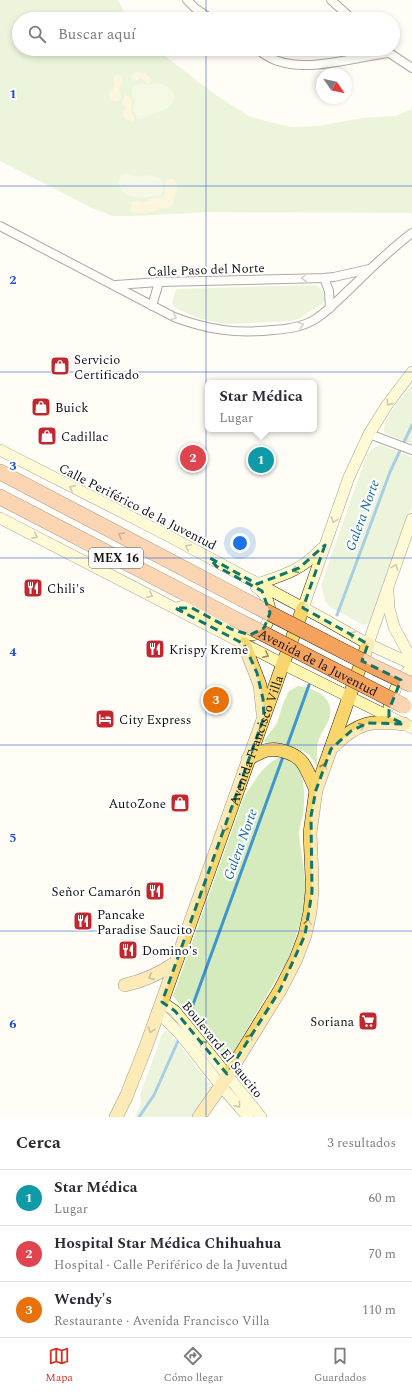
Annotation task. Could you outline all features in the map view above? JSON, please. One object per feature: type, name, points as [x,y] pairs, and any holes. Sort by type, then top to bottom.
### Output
[{"type":"highway","name":"Avenida de la Juventud","points":[[0,472],[242,599],[412,685]]},
{"type":"highway","name":"Avenida de la Juventud","points":[[0,497],[408,708]]},
{"type":"main road","name":"Avenida Francisco Villa","points":[[116,1117],[126,1097],[160,1007],[349,477],[369,434],[387,405],[412,372]]},
{"type":"main road","name":"Calle Periférico de la Juventud","points":[[0,450],[210,558],[368,644],[412,664]]},
{"type":"main road","points":[[0,518],[349,698],[408,726]]},
{"type":"main road","points":[[199,1117],[221,1086],[280,990],[296,959],[305,935],[310,912],[312,892],[310,833],[316,790],[412,519]]},
{"type":"main road","points":[[257,584],[299,568],[325,545]]},
{"type":"main road","points":[[175,608],[184,606],[192,608],[242,634],[258,634],[264,628],[270,613],[266,596],[262,591],[216,566],[210,558]]},
{"type":"main road","points":[[387,588],[389,608],[394,626],[412,660]]},
{"type":"main road","points":[[244,644],[260,685],[264,718]]},
{"type":"main road","points":[[390,717],[389,705],[394,692],[399,682],[412,668]]},
{"type":"main road","points":[[331,749],[351,731],[368,723],[383,722],[408,726]]},
{"type":"main road","points":[[248,760],[268,750],[286,752],[301,761],[316,790]]},
{"type":"main road","points":[[125,986],[146,979],[176,963]]},
{"type":"main road","name":"Boulevard El Saucito","points":[[160,1007],[174,1011],[261,1117]]},
{"type":"main road","name":"Boulevard El Saucito","points":[[160,1007],[221,1086],[248,1117]]},
{"type":"street","points":[[187,0],[201,12]]},
{"type":"street","points":[[331,0],[344,12]]},
{"type":"street","points":[[269,56],[278,61],[296,65],[319,65],[362,56]]},
{"type":"street","points":[[394,56],[412,68]]},
{"type":"street","points":[[0,226],[115,285],[152,306],[194,324],[232,332],[261,332],[298,327],[308,324],[330,308],[370,269]]},
{"type":"street","name":"Calle Paso del Norte","points":[[115,285],[158,282],[324,278],[350,274],[370,269],[396,245],[412,233]]},
{"type":"street","points":[[324,278],[329,291],[330,308]]},
{"type":"street","points":[[152,306],[158,282]]},
{"type":"street","points":[[369,434],[412,450]]},
{"type":"highlighted area","points":[[325,545],[303,608],[368,644],[362,661],[401,680],[389,710],[389,717],[404,724],[368,723],[351,731],[331,749],[316,790],[311,816],[312,892],[305,935],[280,990],[227,1074],[175,1011],[162,1002],[264,717],[263,699],[257,673],[244,644],[175,608],[192,608],[231,629],[250,635],[264,628],[270,613],[262,591],[216,566],[210,558],[257,584],[299,568]]},
{"type":"green space","points":[[0,0],[118,0],[124,12],[12,12],[12,56],[165,56],[216,95],[249,116],[292,127],[319,126],[362,118],[395,116],[410,110],[412,106],[412,213],[211,212],[113,216],[94,209],[0,161]]},
{"type":"green space","points":[[142,83],[147,85],[155,83],[161,84],[169,88],[174,95],[175,99],[173,103],[164,110],[144,118],[137,119],[136,114],[133,111],[135,101],[132,92],[134,86]]},
{"type":"green space","points":[[126,173],[139,177],[150,175],[158,177],[163,186],[161,195],[157,197],[144,198],[130,196],[122,190],[118,181],[121,175]]},
{"type":"green space","points":[[316,285],[324,291],[325,298],[323,303],[293,321],[225,324],[197,318],[178,309],[172,303],[177,289]]},
{"type":"green space","points":[[412,385],[412,444],[384,432],[384,427],[390,414]]},
{"type":"green space","points":[[381,445],[412,457],[412,507],[369,623],[363,625],[330,607],[325,601],[321,585],[366,457],[372,449]]},
{"type":"green space","points":[[298,686],[316,691],[326,698],[329,703],[330,716],[318,742],[317,767],[310,756],[301,750],[284,745],[263,742],[277,723],[289,691]]},
{"type":"green space","points":[[278,758],[289,758],[297,764],[304,786],[304,809],[299,828],[305,882],[303,911],[288,959],[227,1063],[173,996],[244,797],[267,765]]},
{"type":"green space","points":[[165,1031],[170,1033],[212,1087],[208,1095],[191,1117],[135,1117],[141,1103],[140,1095],[161,1036]]},
{"type":"sand","points":[[135,72],[145,73],[152,80],[148,84],[141,78],[135,81],[132,80],[131,77]]},
{"type":"sand","points":[[117,74],[123,79],[119,88],[121,96],[118,101],[115,101],[110,99],[109,95],[114,86],[113,78]]},
{"type":"sand","points":[[125,95],[132,98],[131,111],[135,117],[132,121],[125,119],[123,115],[126,107],[122,102]]},
{"type":"sand","points":[[167,179],[173,179],[177,185],[173,197],[174,202],[170,207],[159,208],[157,210],[145,213],[130,211],[132,202],[135,201],[143,203],[150,199],[161,198],[165,195]]},
{"type":"waterway","name":"Galera Norte","points":[[337,615],[390,472],[412,425]]},
{"type":"waterway","name":"Galera Norte","points":[[286,749],[309,685]]},
{"type":"waterway","name":"Galera Norte","points":[[191,1010],[284,754]]},
{"type":"waterway","name":"Galera Norte","points":[[139,1117],[154,1095],[178,1041]]},
{"type":"place","name":"Servicio Certificado","points":[[60,366]]},
{"type":"place","name":"Buick","points":[[41,407]]},
{"type":"place","name":"Cadillac","points":[[47,436]]},
{"type":"place","name":"Hospital Star Médica Chihuahua","points":[[193,458]]},
{"type":"place","name":"Star Médica","points":[[261,460]]},
{"type":"place","name":"Chili's","points":[[33,588]]},
{"type":"place","name":"Krispy Kreme","points":[[155,649]]},
{"type":"place","name":"Wendy's","points":[[216,700]]},
{"type":"place","name":"City Express","points":[[105,719]]},
{"type":"place","name":"AutoZone","points":[[180,803]]},
{"type":"place","name":"Señor Camarón","points":[[155,891]]},
{"type":"place","name":"Pancake Paradise Saucito","points":[[83,921]]},
{"type":"place","name":"Domino's","points":[[128,950]]},
{"type":"place","name":"Soriana","points":[[368,1021]]}]
